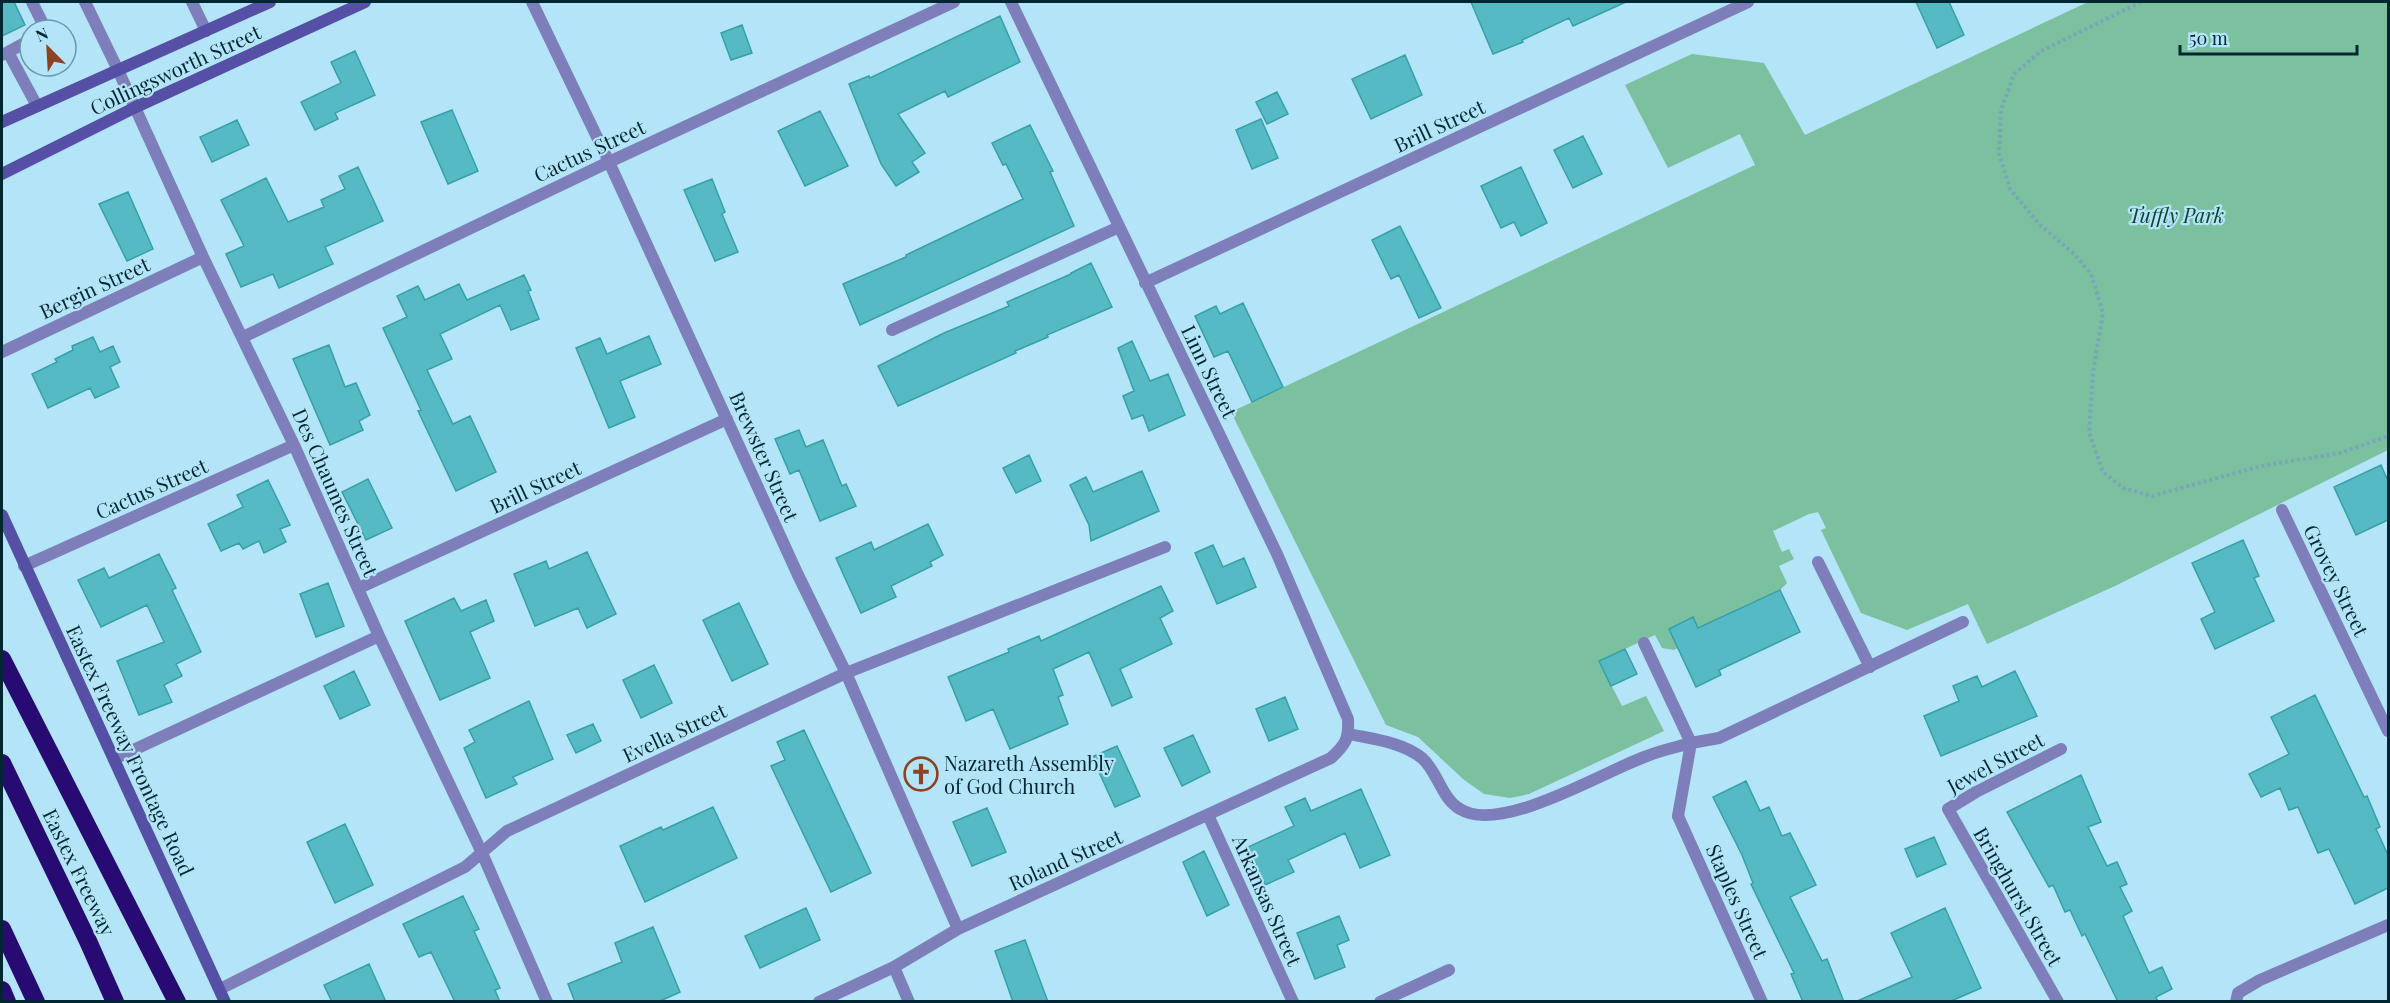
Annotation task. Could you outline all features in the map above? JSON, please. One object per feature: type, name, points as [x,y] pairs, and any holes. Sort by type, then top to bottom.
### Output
[{"type":"highway","points":[[2,660],[177,1002]]},
{"type":"highway","name":"Eastex Freeway","points":[[2,763],[115,1002]]},
{"type":"highway","points":[[2,929],[36,1002]]},
{"type":"highway","points":[[2,990],[7,1002]]},
{"type":"main road","name":"Collingsworth Street","points":[[2,122],[270,2]]},
{"type":"main road","name":"Collingsworth Street","points":[[2,174],[136,107],[365,2]]},
{"type":"main road","points":[[2,114],[37,106]]},
{"type":"main road","points":[[2,182],[35,158]]},
{"type":"main road","name":"Eastex Freeway Frontage Road","points":[[2,515],[225,1002]]},
{"type":"street","points":[[32,2],[40,18]]},
{"type":"street","name":"Des Chaumes Street","points":[[85,2],[136,107],[203,257],[294,445],[379,636],[482,853],[547,1002]]},
{"type":"street","points":[[192,2],[206,31]]},
{"type":"street","name":"Brewster Street","points":[[532,2],[609,162],[798,575],[846,673],[958,929]]},
{"type":"street","name":"Cactus Street","points":[[243,337],[609,162],[954,2]]},
{"type":"street","name":"Linn Street","points":[[1011,2],[1277,554],[1348,719],[1349,734]]},
{"type":"street","name":"Brill Street","points":[[1145,283],[1748,2]]},
{"type":"street","points":[[5,54],[37,106]]},
{"type":"street","points":[[892,330],[1119,227]]},
{"type":"street","name":"Bergin Street","points":[[2,352],[203,257]]},
{"type":"street","name":"Brill Street","points":[[359,588],[727,419]]},
{"type":"street","name":"Cactus Street","points":[[24,566],[294,445]]},
{"type":"street","name":"Grovey Street","points":[[2282,510],[2388,731]]},
{"type":"street","name":"Evella Street","points":[[220,989],[465,867],[507,831],[846,673],[1165,547]]},
{"type":"street","points":[[1818,562],[1870,666]]},
{"type":"street","points":[[1349,734],[1392,742],[1422,759],[1452,802],[1470,814],[1488,816],[1523,810],[1647,756],[1691,743],[1719,738],[1963,622]]},
{"type":"street","points":[[114,759],[379,636]]},
{"type":"street","points":[[1644,643],[1691,743]]},
{"type":"street","name":"Roland Street","points":[[819,1002],[894,968],[958,929],[1331,758],[1342,747],[1349,734]]},
{"type":"street","name":"Staples Street","points":[[1691,743],[1678,816],[1762,1002]]},
{"type":"street","name":"Jewel Street","points":[[1947,810],[1976,792],[2061,749]]},
{"type":"street","name":"Bringhurst Street","points":[[1947,810],[2058,1002]]},
{"type":"street","name":"Arkansas Street","points":[[1208,815],[1293,1002]]},
{"type":"street","points":[[2236,1002],[2238,993],[2248,986],[2388,925]]},
{"type":"street","points":[[894,968],[909,1002]]},
{"type":"street","points":[[1380,1002],[1449,970]]},
{"type":"path","points":[[2141,2],[2041,51],[2014,75],[2001,110],[1999,154],[2010,189],[2039,224],[2074,254],[2091,274],[2103,313],[2093,373],[2089,432],[2103,472],[2123,488],[2152,496],[2261,466],[2340,453],[2388,436]]},
{"type":"green space","name":"Tuffly Park","points":[[2088,2],[2388,2],[2388,450],[2115,586],[1987,644],[1968,604],[1907,630],[1861,613],[1821,530],[1826,528],[1818,512],[1809,514],[1773,531],[1782,552],[1789,549],[1794,559],[1779,566],[1787,583],[1780,590],[1698,628],[1693,617],[1669,629],[1678,648],[1674,650],[1662,648],[1655,635],[1599,661],[1622,706],[1646,696],[1664,731],[1529,794],[1510,798],[1484,794],[1463,779],[1418,737],[1386,725],[1231,412],[1755,165],[1740,134],[1668,168],[1625,85],[1692,54],[1764,63],[1805,135]]},
{"type":"building","points":[[2,2],[14,2],[22,18],[18,18],[18,28],[2,36]]},
{"type":"building","points":[[1471,2],[1626,2],[1573,26],[1569,18],[1522,40],[1523,42],[1493,54]]},
{"type":"building","points":[[1916,2],[1949,2],[1964,35],[1937,48]]},
{"type":"building","points":[[1000,16],[1020,62],[948,97],[945,91],[898,114],[925,153],[912,162],[919,172],[896,186],[881,164],[849,84],[869,76],[870,78]]},
{"type":"building","points":[[742,25],[752,53],[731,60],[721,33]]},
{"type":"building","points":[[355,51],[375,95],[335,113],[338,119],[315,130],[301,102],[341,83],[331,62]]},
{"type":"building","points":[[1405,55],[1422,95],[1371,119],[1352,79]]},
{"type":"building","points":[[1277,92],[1288,114],[1267,124],[1256,102]]},
{"type":"building","points":[[452,110],[478,171],[448,184],[421,122]]},
{"type":"building","points":[[820,111],[848,166],[805,186],[778,131]]},
{"type":"building","points":[[1261,119],[1278,158],[1252,169],[1236,130]]},
{"type":"building","points":[[237,120],[249,145],[212,162],[200,137]]},
{"type":"building","points":[[1030,125],[1053,171],[1050,172],[1074,226],[860,325],[843,284],[906,257],[1023,199],[1006,164],[1003,165],[992,143]]},
{"type":"building","points":[[1583,136],[1602,174],[1573,188],[1554,150]]},
{"type":"building","points":[[358,167],[383,221],[325,247],[333,264],[279,288],[273,274],[241,287],[226,254],[244,246],[221,200],[266,178],[288,222],[324,207],[321,200],[345,189],[339,176]]},
{"type":"building","points":[[1521,167],[1547,223],[1521,236],[1514,222],[1501,228],[1481,186]]},
{"type":"building","points":[[712,179],[725,212],[722,214],[738,252],[715,261],[684,190]]},
{"type":"building","points":[[128,192],[153,249],[127,261],[99,204]]},
{"type":"building","points":[[1400,226],[1441,308],[1419,318],[1399,275],[1391,279],[1372,240]]},
{"type":"building","points":[[1091,263],[1112,307],[1047,335],[1048,337],[1015,351],[1016,353],[898,406],[878,366],[944,333],[1009,306],[1007,302]]},
{"type":"building","points":[[524,275],[539,319],[511,330],[500,305],[440,334],[452,359],[427,370],[453,424],[470,416],[496,472],[456,491],[418,411],[421,410],[383,328],[407,317],[397,296],[418,286],[425,300],[459,284],[467,300]]},
{"type":"building","points":[[1243,303],[1283,387],[1252,402],[1228,351],[1214,357],[1195,316],[1216,306],[1220,314]]},
{"type":"building","points":[[649,336],[661,364],[620,381],[635,417],[609,428],[576,348],[600,338],[607,354]]},
{"type":"building","points":[[93,337],[100,352],[113,346],[120,362],[110,367],[119,387],[95,398],[90,388],[48,408],[32,374],[57,362],[55,359],[73,350],[72,346]]},
{"type":"building","points":[[1132,341],[1150,381],[1168,374],[1185,415],[1149,431],[1143,415],[1132,419],[1123,396],[1134,391],[1118,348]]},
{"type":"building","points":[[329,345],[345,387],[356,383],[370,415],[359,421],[363,430],[330,445],[293,359]]},
{"type":"building","points":[[799,430],[806,447],[823,440],[842,486],[846,484],[856,506],[820,521],[799,470],[790,474],[775,439]]},
{"type":"building","points":[[1029,455],[1041,481],[1016,493],[1003,468]]},
{"type":"building","points":[[2381,465],[2388,481],[2388,520],[2356,535],[2334,487]]},
{"type":"building","points":[[1142,471],[1159,511],[1091,541],[1089,525],[1070,485],[1086,477],[1093,492]]},
{"type":"building","points":[[368,479],[392,528],[366,540],[342,492]]},
{"type":"building","points":[[268,480],[290,525],[280,529],[286,542],[264,553],[259,541],[243,549],[239,543],[221,551],[208,524],[243,507],[237,495]]},
{"type":"building","points":[[928,524],[943,555],[930,562],[932,566],[891,586],[896,597],[861,613],[836,558],[871,542],[874,550]]},
{"type":"building","points":[[2243,540],[2259,576],[2254,578],[2274,621],[2215,649],[2201,619],[2215,612],[2192,563]]},
{"type":"building","points":[[1213,545],[1223,567],[1244,558],[1256,587],[1217,604],[1195,553]]},
{"type":"building","points":[[587,552],[616,614],[587,628],[578,608],[535,626],[514,574],[546,561],[549,569]]},
{"type":"building","points":[[159,554],[176,588],[172,590],[201,652],[176,664],[182,676],[164,685],[172,702],[139,715],[117,661],[164,642],[147,605],[101,627],[78,580],[104,568],[109,578]]},
{"type":"building","points":[[328,583],[344,626],[316,637],[300,594]]},
{"type":"building","points":[[1161,586],[1173,611],[1160,618],[1172,644],[1120,669],[1132,697],[1112,706],[1089,652],[1053,669],[1063,695],[1058,697],[1068,724],[1010,749],[993,709],[966,721],[948,677],[1009,652],[1008,649],[1039,636],[1041,641]]},
{"type":"building","points":[[1780,590],[1800,632],[1719,670],[1721,675],[1696,687],[1669,629],[1693,617],[1698,628]]},
{"type":"building","points":[[454,598],[461,611],[486,600],[494,621],[470,632],[490,678],[440,700],[405,621]]},
{"type":"building","points":[[739,603],[768,664],[732,681],[703,620]]},
{"type":"building","points":[[1625,649],[1637,674],[1611,686],[1599,661]]},
{"type":"building","points":[[654,665],[672,703],[641,718],[623,680]]},
{"type":"building","points":[[354,671],[370,705],[340,719],[324,686]]},
{"type":"building","points":[[2015,671],[2037,716],[1941,756],[1924,716],[1959,701],[1953,686],[1977,676],[1982,687]]},
{"type":"building","points":[[2315,695],[2364,797],[2367,796],[2380,827],[2376,829],[2388,855],[2388,888],[2355,904],[2329,849],[2318,853],[2298,807],[2289,810],[2280,788],[2261,797],[2249,774],[2289,754],[2271,717]]},
{"type":"building","points":[[1285,697],[1298,729],[1269,741],[1256,709]]},
{"type":"building","points":[[529,701],[553,759],[513,777],[517,784],[486,798],[464,748],[475,742],[469,730]]},
{"type":"building","points":[[593,724],[601,741],[576,753],[567,735]]},
{"type":"building","points":[[804,730],[871,873],[831,892],[771,766],[785,760],[777,742]]},
{"type":"building","points":[[1193,735],[1210,772],[1182,786],[1164,748]]},
{"type":"building","points":[[1117,746],[1140,796],[1115,807],[1092,757]]},
{"type":"building","points":[[2081,775],[2101,822],[2088,827],[2107,866],[2117,862],[2127,884],[2120,887],[2132,911],[2123,916],[2149,973],[2162,967],[2172,989],[2156,997],[2158,1002],[2118,1002],[2085,934],[2082,936],[2070,910],[2065,912],[2053,885],[2049,887],[2007,812]]},
{"type":"building","points":[[1746,781],[1760,811],[1769,807],[1782,836],[1790,833],[1816,885],[1790,897],[1822,961],[1827,959],[1844,1002],[1803,1002],[1791,974],[1794,973],[1751,884],[1753,883],[1742,855],[1713,797]]},
{"type":"building","points":[[1361,789],[1390,855],[1360,868],[1345,833],[1288,860],[1294,872],[1265,885],[1248,847],[1294,826],[1285,807],[1305,798],[1311,811]]},
{"type":"building","points":[[713,807],[737,858],[645,902],[620,846],[661,827],[663,830]]},
{"type":"building","points":[[987,808],[1006,852],[972,866],[953,822]]},
{"type":"building","points":[[345,824],[373,885],[335,903],[307,842]]},
{"type":"building","points":[[1934,837],[1946,864],[1917,877],[1905,849]]},
{"type":"building","points":[[1204,851],[1229,905],[1207,916],[1183,862]]},
{"type":"building","points":[[463,896],[479,929],[474,931],[500,988],[495,990],[500,1002],[455,1002],[431,952],[419,957],[403,924]]},
{"type":"building","points":[[806,908],[820,940],[760,968],[745,936]]},
{"type":"building","points":[[1945,908],[1981,988],[1949,1002],[1855,1002],[1912,977],[1891,933]]},
{"type":"building","points":[[1339,916],[1349,940],[1337,945],[1345,967],[1315,979],[1297,933]]},
{"type":"building","points":[[653,927],[680,992],[658,1002],[575,1002],[568,984],[622,962],[615,943]]},
{"type":"building","points":[[1025,940],[1048,1002],[1013,1002],[995,951]]},
{"type":"building","points":[[369,964],[386,1002],[332,1002],[324,985]]},
{"type":"place","name":"Nazareth Assembly of God Church","points":[[921,774]]}]
